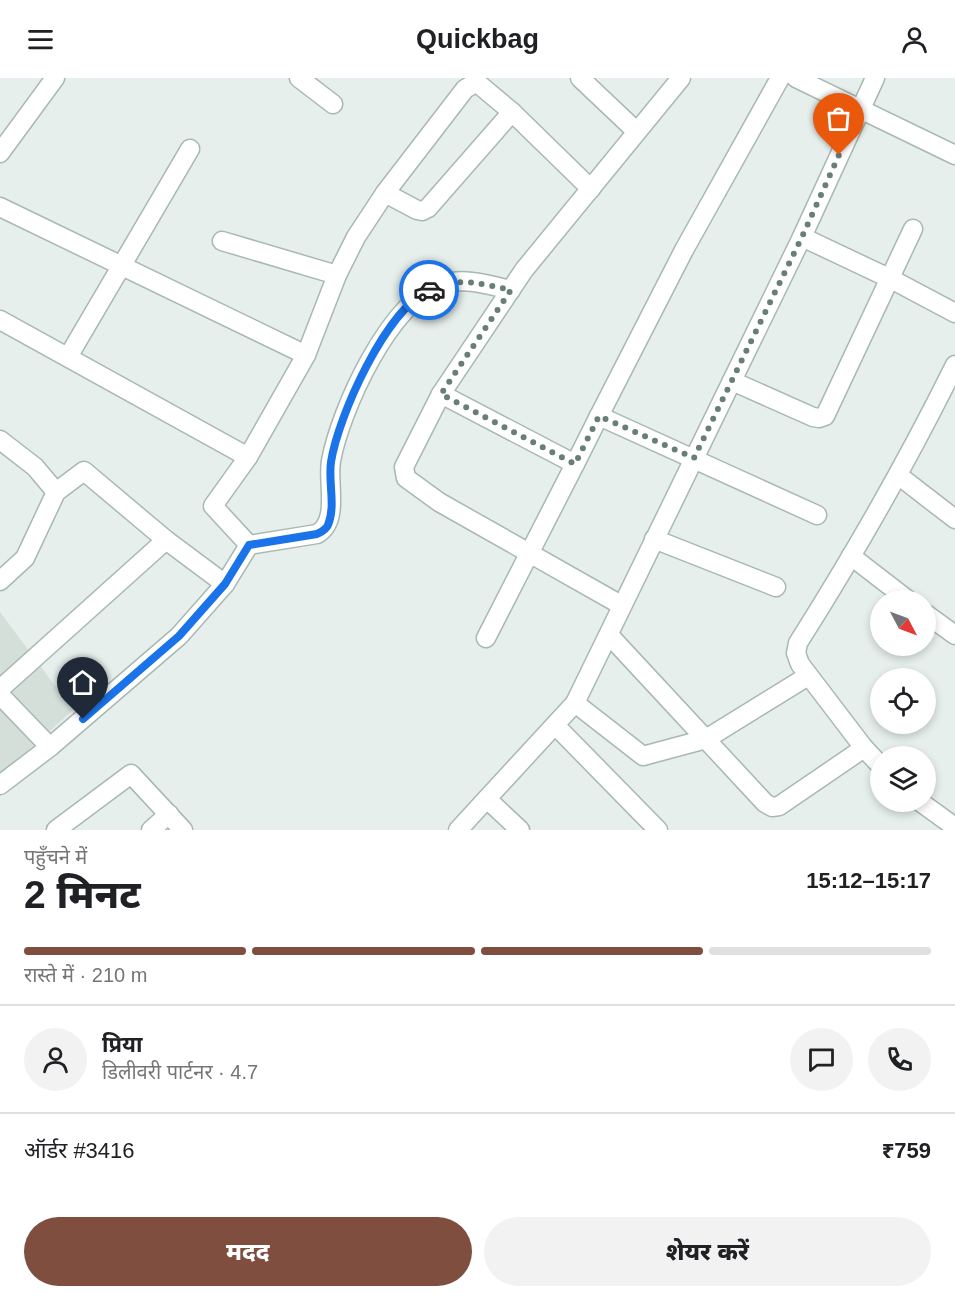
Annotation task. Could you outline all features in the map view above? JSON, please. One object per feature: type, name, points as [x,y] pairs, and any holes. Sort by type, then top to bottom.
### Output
[{"type":"street","points":[[3,141],[55,78]]},
{"type":"street","points":[[299,78],[333,104]]},
{"type":"street","points":[[580,78],[636,131]]},
{"type":"street","points":[[621,605],[438,502],[406,478],[404,467],[441,394],[524,270],[681,78]]},
{"type":"street","points":[[486,638],[684,250],[780,78]]},
{"type":"street","points":[[796,78],[955,155]]},
{"type":"street","points":[[458,830],[575,703],[802,237],[875,78]]},
{"type":"street","points":[[249,545],[213,506],[248,458],[306,355],[337,275],[356,237],[385,193],[469,85],[475,83],[481,86],[512,112],[591,189]]},
{"type":"street","points":[[385,193],[417,210],[422,211],[428,208],[512,112]]},
{"type":"street","points":[[68,357],[190,149]]},
{"type":"street","points":[[0,207],[306,355]]},
{"type":"street","points":[[732,381],[813,417],[825,416],[913,229]]},
{"type":"street","points":[[802,237],[891,279],[955,313]]},
{"type":"street","points":[[222,241],[337,275]]},
{"type":"street","points":[[0,785],[50,747],[179,636],[225,584],[249,545],[317,534],[325,530],[331,504],[331,462],[356,384],[400,315],[424,292],[443,284],[467,281],[511,290]]},
{"type":"street","points":[[0,320],[248,458]]},
{"type":"street","points":[[870,754],[800,664],[796,653],[798,643],[852,556],[897,475],[949,393],[955,365]]},
{"type":"street","points":[[441,394],[575,464]]},
{"type":"street","points":[[599,416],[817,515]]},
{"type":"street","points":[[0,440],[35,467],[56,492]]},
{"type":"street","points":[[0,581],[25,558],[56,492],[84,471],[166,540],[225,584]]},
{"type":"street","points":[[897,475],[955,519]]},
{"type":"street","points":[[654,539],[776,587]]},
{"type":"street","points":[[0,689],[166,540]]},
{"type":"street","points":[[852,556],[895,590]]},
{"type":"street","points":[[936,621],[955,635]]},
{"type":"street","points":[[609,635],[765,803],[772,807],[778,806],[864,748]]},
{"type":"street","points":[[575,703],[643,756],[706,739],[808,676]]},
{"type":"street","points":[[0,695],[50,747]]},
{"type":"street","points":[[555,725],[658,830]]},
{"type":"street","points":[[56,830],[131,774],[183,830]]},
{"type":"street","points":[[487,799],[520,830]]},
{"type":"street","points":[[934,812],[955,827]]},
{"type":"street","points":[[151,830],[169,814]]},
{"type":"shaded area","points":[[0,612],[73,710],[0,777]]},
{"type":"way so far","points":[[429,290],[443,284],[467,281],[511,290],[441,394],[575,464],[599,416],[694,458],[802,237],[839,155]]},
{"type":"route","points":[[83,719],[179,636],[225,584],[249,545],[317,534],[325,530],[331,504],[331,462],[356,384],[400,315],[429,290]]}]
